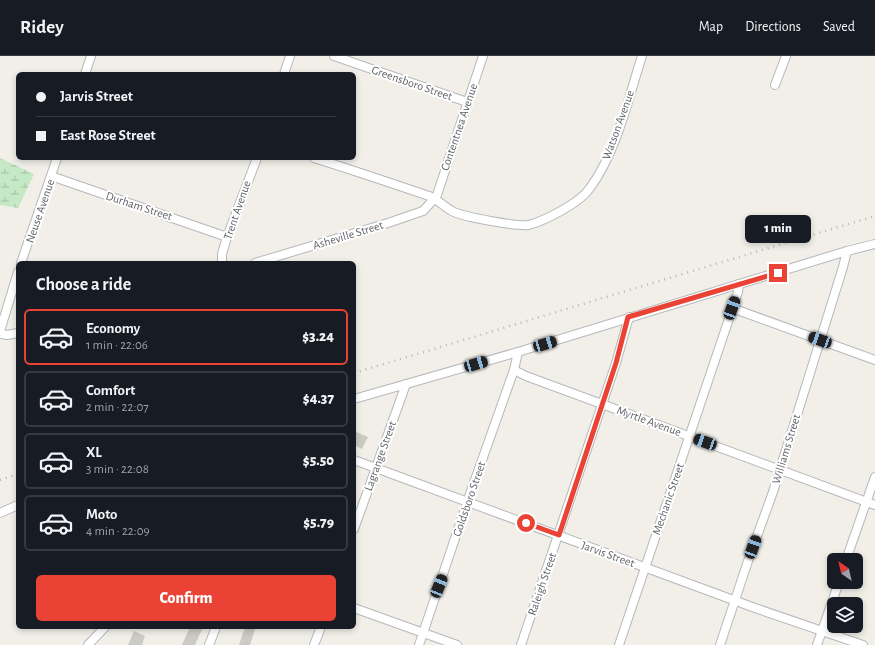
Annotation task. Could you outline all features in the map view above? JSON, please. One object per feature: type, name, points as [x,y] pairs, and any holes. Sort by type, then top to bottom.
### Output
[{"type":"street","points":[[86,72],[91,56]]},
{"type":"street","points":[[285,72],[290,56]]},
{"type":"street","name":"Greensboro Street","points":[[334,56],[468,102]]},
{"type":"street","name":"Contentnea Avenue","points":[[435,198],[483,56]]},
{"type":"street","name":"Watson Avenue","points":[[321,160],[361,172],[435,198],[454,212],[490,221],[527,225],[570,206],[590,189],[615,141],[642,56]]},
{"type":"street","points":[[775,85],[786,56]]},
{"type":"street","name":"Neuse Avenue","points":[[22,261],[57,160]]},
{"type":"street","name":"Trent Avenue","points":[[222,261],[222,254],[227,237],[256,160]]},
{"type":"street","name":"Durham Street","points":[[51,176],[227,237]]},
{"type":"street","name":"Asheville Street","points":[[262,261],[423,211],[435,198]]},
{"type":"street","points":[[356,398],[518,352],[846,251],[875,244]]},
{"type":"street","name":"Williams Street","points":[[720,645],[773,492],[846,251]]},
{"type":"street","points":[[16,278],[0,331],[2,334],[7,335],[16,333]]},
{"type":"street","name":"Mechanic Street","points":[[619,645],[690,436],[739,284]]},
{"type":"street","points":[[732,308],[875,360]]},
{"type":"street","name":"Raleigh Street","points":[[521,645],[602,404],[628,317]]},
{"type":"street","name":"Goldsboro Street","points":[[420,645],[514,370],[518,352]]},
{"type":"street","name":"Myrtle Avenue","points":[[514,370],[526,376],[875,505]]},
{"type":"street","name":"Lagrange Street","points":[[356,523],[406,384]]},
{"type":"street","name":"Jarvis Street","points":[[356,461],[468,501],[645,568],[863,645]]},
{"type":"street","points":[[848,553],[875,477]]},
{"type":"street","points":[[2,511],[16,506]]},
{"type":"street","points":[[817,645],[836,589]]},
{"type":"street","points":[[356,609],[457,645]]},
{"type":"street","points":[[88,645],[103,629]]},
{"type":"street","points":[[209,645],[215,629]]},
{"type":"street","points":[[314,645],[320,629]]},
{"type":"green space","points":[[0,158],[34,174],[18,208],[0,205]]},
{"type":"building","points":[[356,432],[368,437],[362,449],[356,446]]},
{"type":"building","points":[[189,629],[202,629],[195,645],[182,645]]},
{"type":"building","points":[[244,629],[255,629],[250,645],[239,645]]},
{"type":"building","points":[[134,631],[145,636],[142,645],[128,645]]},
{"type":"railway","points":[[356,372],[875,216]]},
{"type":"railway","points":[[0,480],[16,475]]},
{"type":"route","points":[[526,523],[559,535],[616,363],[628,317],[778,273]]}]
